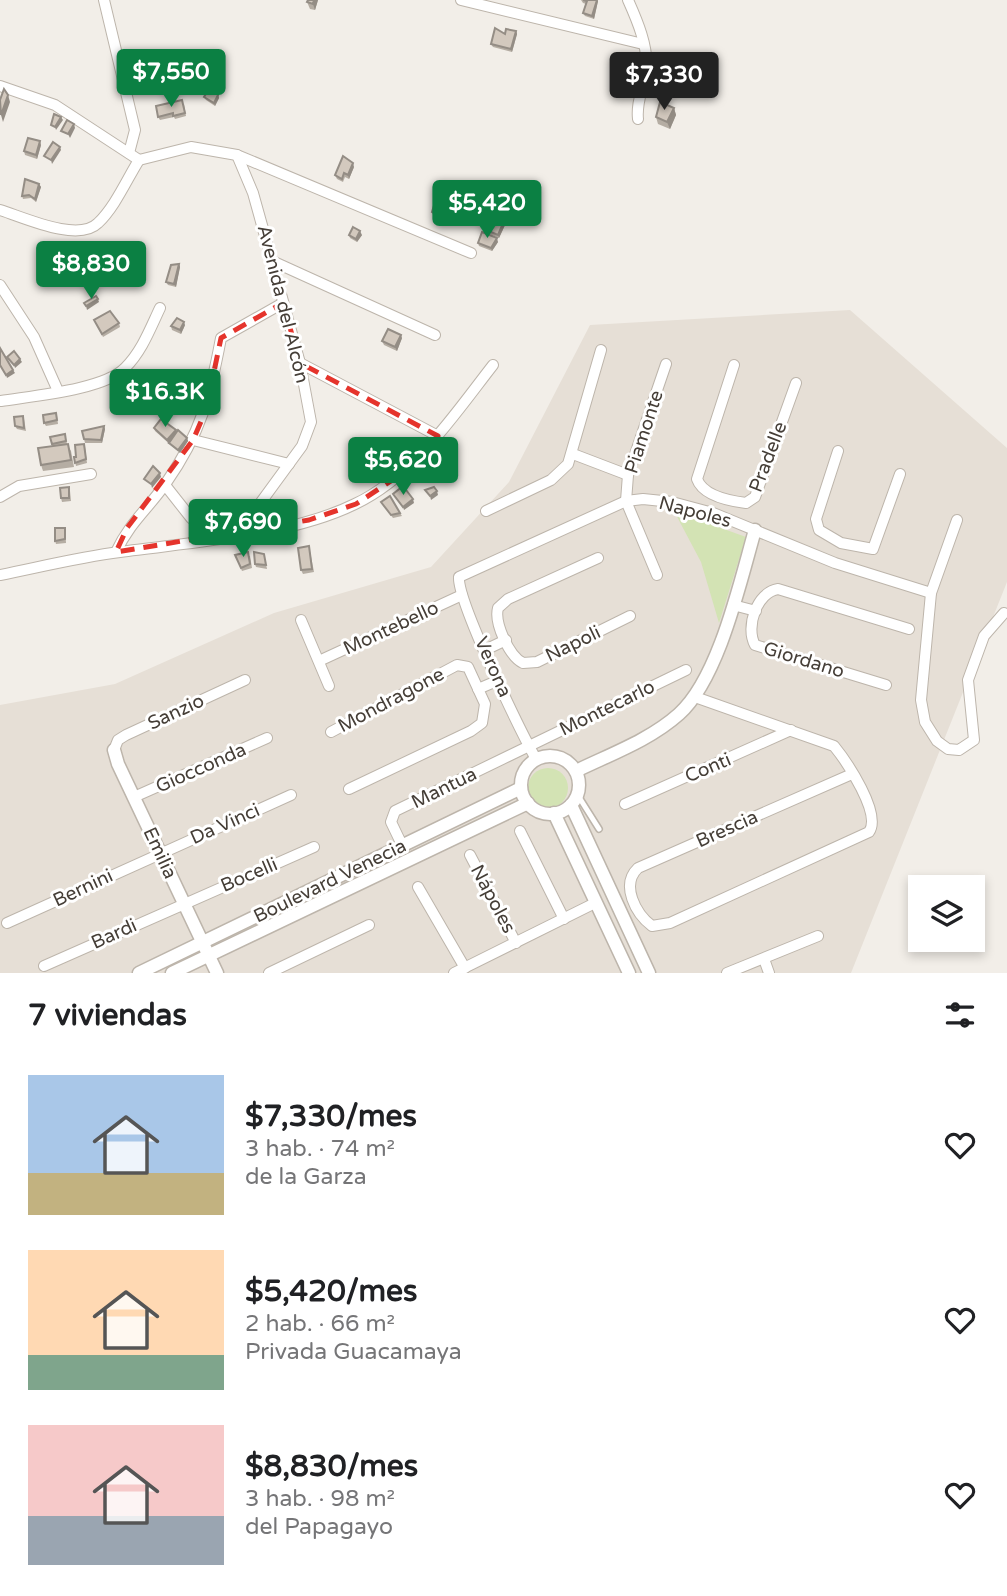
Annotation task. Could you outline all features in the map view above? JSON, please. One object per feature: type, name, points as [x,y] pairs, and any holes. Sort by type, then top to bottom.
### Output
[{"type":"street","points":[[104,0],[135,130],[129,153]]},
{"type":"street","points":[[461,0],[643,44]]},
{"type":"street","points":[[628,0],[643,44],[647,67],[636,105],[638,120]]},
{"type":"street","points":[[0,86],[55,105],[139,160]]},
{"type":"street","points":[[0,210],[68,231],[85,230],[97,224],[139,160],[191,147],[237,155],[471,253]]},
{"type":"street","name":"Avenida del Alcón","points":[[237,155],[253,192],[300,363],[311,422],[302,446],[237,536]]},
{"type":"street","points":[[272,261],[435,335]]},
{"type":"street","points":[[0,285],[34,337],[58,391]]},
{"type":"street","points":[[116,552],[127,528],[165,485],[193,440],[206,410],[221,338],[283,303]]},
{"type":"street","points":[[1,401],[102,381],[123,371],[140,351],[160,308]]},
{"type":"street","points":[[486,511],[561,473],[573,454],[601,350]]},
{"type":"street","points":[[300,363],[438,436]]},
{"type":"street","name":"Piamonte","points":[[626,501],[628,475],[666,364]]},
{"type":"street","points":[[0,575],[116,552],[237,536],[309,520],[356,504],[394,479],[438,436],[493,365]]},
{"type":"street","points":[[713,513],[720,497],[701,487],[696,480],[734,365]]},
{"type":"street","name":"Pradelle","points":[[720,497],[746,503],[755,497],[796,383]]},
{"type":"street","points":[[193,440],[289,464]]},
{"type":"street","points":[[838,451],[816,519],[818,530],[841,544],[873,549],[900,474]]},
{"type":"street","points":[[573,454],[628,475]]},
{"type":"street","points":[[0,497],[19,486],[90,474]]},
{"type":"street","points":[[165,485],[191,518],[215,538]]},
{"type":"street","points":[[626,501],[657,575]]},
{"type":"street","name":"Napoles","points":[[462,573],[626,501],[672,502],[713,513],[835,563],[931,593]]},
{"type":"street","points":[[957,520],[931,593],[922,711],[930,731],[948,749],[959,750],[974,740],[968,680],[984,636],[1004,613]]},
{"type":"street","points":[[576,771],[649,736],[681,713],[695,697],[710,669],[733,605],[755,530]]},
{"type":"street","points":[[835,563],[841,544]]},
{"type":"street","points":[[485,650],[506,640],[497,619],[498,608],[502,603],[598,558]]},
{"type":"street","name":"Verona","points":[[462,573],[458,582],[462,595],[536,759]]},
{"type":"street","name":"Giordano","points":[[886,685],[755,645],[751,633],[756,611],[766,593],[778,589],[909,629]]},
{"type":"street","name":"Montebello","points":[[319,661],[462,595]]},
{"type":"street","name":"Giordano","points":[[733,605],[756,611]]},
{"type":"street","name":"Napoli","points":[[506,640],[518,661],[531,664],[629,616]]},
{"type":"street","name":"Montebello","points":[[301,620],[329,686]]},
{"type":"street","name":"Mondragone","points":[[331,732],[457,665],[468,667],[478,689]]},
{"type":"street","name":"Montecarlo","points":[[529,747],[686,670]]},
{"type":"street","name":"Sanzio","points":[[114,750],[118,740],[126,735],[245,680]]},
{"type":"street","points":[[349,789],[477,727],[486,713],[478,689],[499,680]]},
{"type":"street","points":[[619,912],[635,904],[652,926],[670,923],[869,832],[873,817],[852,774],[834,746],[695,697]]},
{"type":"street","name":"Conti","points":[[625,804],[791,730]]},
{"type":"street","name":"Giocconda","points":[[134,797],[267,738]]},
{"type":"street","name":"Mantua","points":[[402,847],[391,822],[395,811],[529,747]]},
{"type":"street","name":"Emilia","points":[[114,750],[217,973]]},
{"type":"street","points":[[574,800],[554,813],[541,812],[528,803],[521,788],[522,776],[536,759],[545,756],[564,759],[576,771],[574,800],[619,912],[649,973]]},
{"type":"street","name":"Brescia","points":[[635,904],[629,881],[638,868],[852,774]]},
{"type":"street","name":"Boulevard Venecia","points":[[139,973],[521,788]]},
{"type":"street","name":"Da Vinci","points":[[160,853],[291,795]]},
{"type":"street","name":"Boulevard Venecia","points":[[172,973],[528,803]]},
{"type":"street","points":[[554,813],[629,973]]},
{"type":"street","points":[[520,831],[564,919]]},
{"type":"street","name":"Bocelli","points":[[183,903],[314,847]]},
{"type":"street","name":"Bernini","points":[[7,923],[160,853]]},
{"type":"street","name":"Nápoles","points":[[470,855],[516,943]]},
{"type":"street","points":[[418,887],[465,968]]},
{"type":"street","name":"Bardi","points":[[44,966],[183,903]]},
{"type":"street","points":[[454,973],[595,903]]},
{"type":"street","points":[[269,973],[369,925]]},
{"type":"street","points":[[727,973],[818,936]]},
{"type":"street","points":[[764,959],[769,973]]},
{"type":"lane","points":[[574,800],[599,829]]},
{"type":"highlighted area","points":[[283,303],[300,363],[438,436],[394,479],[356,504],[309,520],[116,552],[127,528],[193,440],[206,410],[221,338]]},
{"type":"shaded area","points":[[850,310],[1007,448],[1007,582],[851,973],[0,973],[0,705],[115,684],[274,613],[431,567],[509,482],[590,325]]},
{"type":"green space","points":[[674,511],[746,537],[719,623],[701,562]]},
{"type":"green space","points":[[548,768],[562,774],[568,788],[562,802],[548,808],[534,802],[528,788],[534,774]]},
{"type":"building","points":[[583,0],[597,0],[592,16],[583,13],[587,1]]},
{"type":"building","points":[[495,28],[505,34],[506,29],[516,31],[511,49],[491,44]]},
{"type":"building","points":[[4,89],[8,95],[1,115],[0,100]]},
{"type":"building","points":[[209,89],[218,95],[214,103],[204,97]]},
{"type":"building","points":[[182,100],[185,113],[158,117],[156,106]]},
{"type":"building","points":[[660,102],[674,108],[667,122],[656,117]]},
{"type":"building","points":[[54,114],[61,117],[55,127],[51,125]]},
{"type":"building","points":[[67,120],[74,124],[68,134],[61,131]]},
{"type":"building","points":[[28,138],[40,141],[36,155],[24,151]]},
{"type":"building","points":[[53,142],[60,147],[51,160],[44,156]]},
{"type":"building","points":[[343,156],[353,163],[348,175],[344,173],[342,179],[335,175]]},
{"type":"building","points":[[25,179],[39,184],[35,199],[29,195],[22,196]]},
{"type":"building","points":[[436,199],[444,203],[438,215],[432,212]]},
{"type":"building","points":[[492,216],[504,221],[498,235],[486,230]]},
{"type":"building","points":[[353,227],[360,231],[356,239],[349,235]]},
{"type":"building","points":[[482,232],[497,238],[491,248],[478,243]]},
{"type":"building","points":[[179,264],[174,284],[166,282],[171,265]]},
{"type":"building","points":[[96,296],[98,299],[86,306],[84,303]]},
{"type":"building","points":[[110,311],[119,323],[102,334],[94,320]]},
{"type":"building","points":[[177,318],[184,322],[180,330],[171,326]]},
{"type":"building","points":[[388,329],[401,335],[395,347],[382,341]]},
{"type":"building","points":[[0,348],[13,370],[6,375],[0,365]]},
{"type":"building","points":[[14,351],[20,359],[14,365],[7,357]]},
{"type":"building","points":[[124,380],[129,396],[116,400],[113,385]]},
{"type":"building","points":[[56,413],[57,420],[44,423],[43,415]]},
{"type":"building","points":[[23,416],[24,428],[15,426],[14,417]]},
{"type":"building","points":[[161,419],[176,430],[167,440],[154,428]]},
{"type":"building","points":[[104,426],[101,440],[84,439],[82,431]]},
{"type":"building","points":[[178,430],[187,438],[178,450],[169,443]]},
{"type":"building","points":[[65,434],[66,441],[52,444],[50,437]]},
{"type":"building","points":[[68,444],[71,460],[41,465],[38,448]]},
{"type":"building","points":[[84,444],[86,459],[75,463],[75,445]]},
{"type":"building","points":[[439,444],[448,451],[443,461],[432,452]]},
{"type":"building","points":[[153,466],[160,473],[151,484],[144,479]]},
{"type":"building","points":[[403,486],[413,499],[403,507],[393,494]]},
{"type":"building","points":[[69,487],[69,498],[61,498],[60,488]]},
{"type":"building","points":[[434,487],[437,491],[430,496],[425,490]]},
{"type":"building","points":[[390,496],[400,513],[391,515],[381,502]]},
{"type":"building","points":[[55,528],[65,528],[65,539],[55,541]]},
{"type":"building","points":[[309,546],[312,569],[301,570],[298,548]]},
{"type":"building","points":[[248,552],[250,564],[241,568],[235,555]]},
{"type":"building","points":[[254,552],[264,554],[266,565],[255,564]]}]
